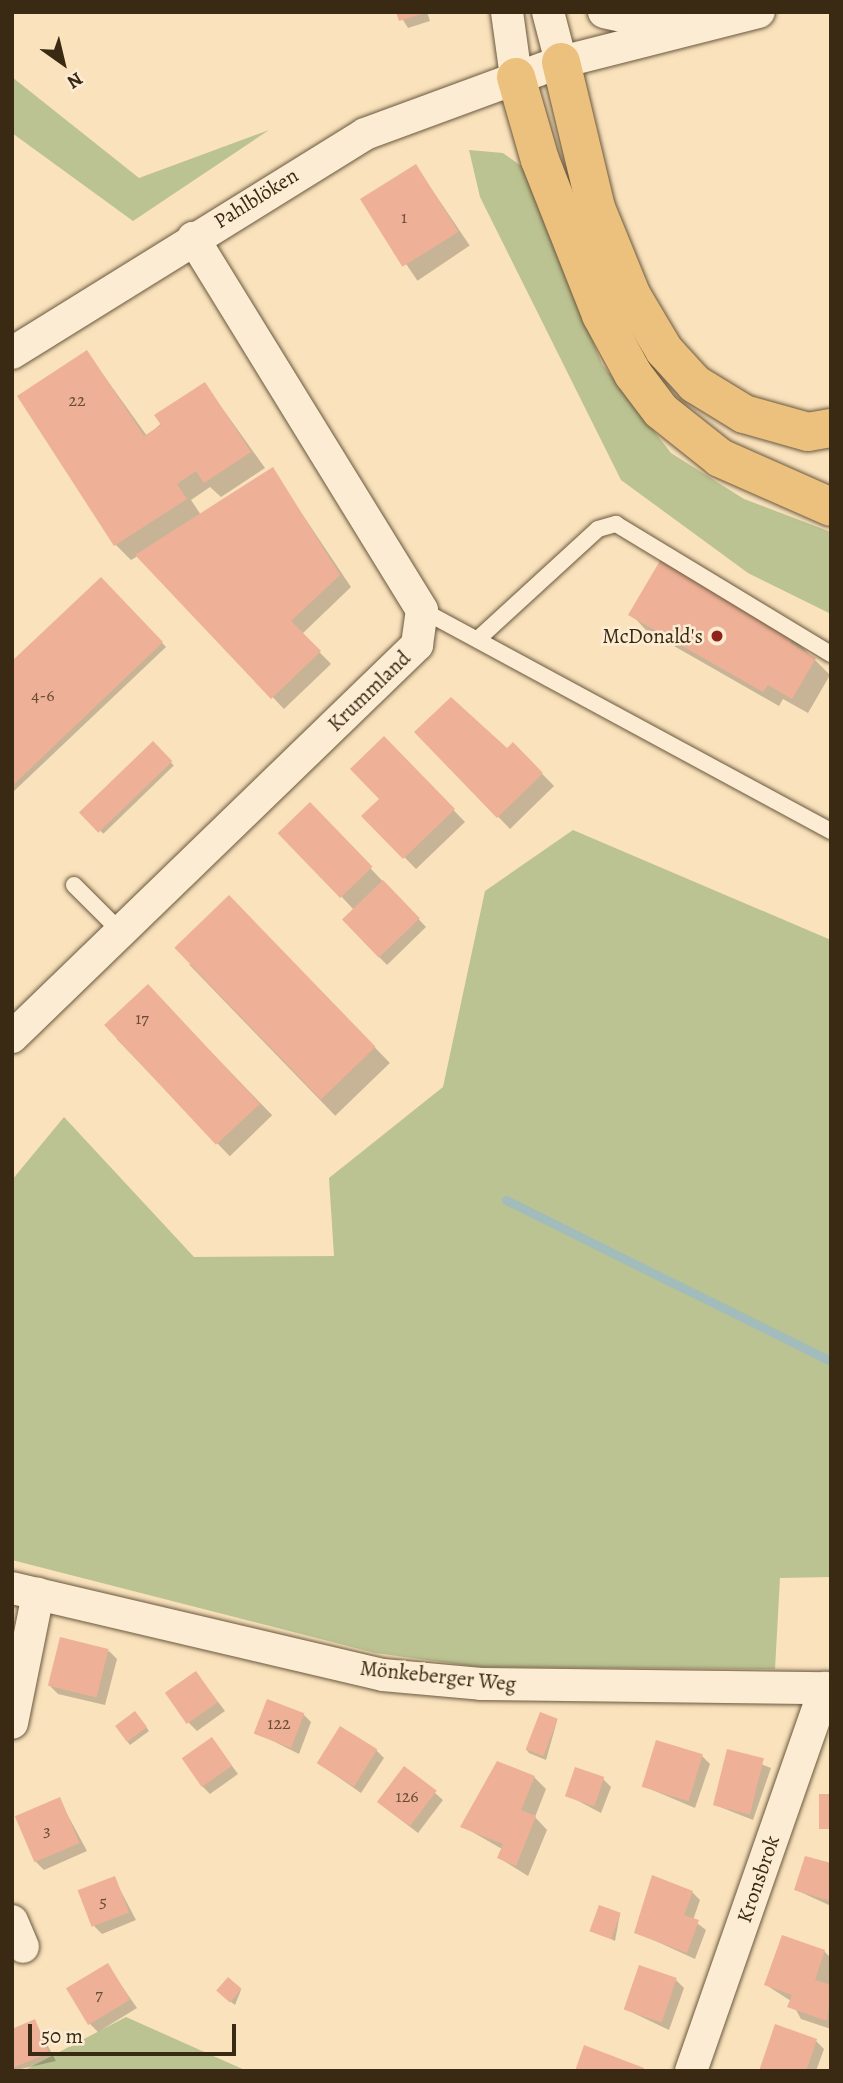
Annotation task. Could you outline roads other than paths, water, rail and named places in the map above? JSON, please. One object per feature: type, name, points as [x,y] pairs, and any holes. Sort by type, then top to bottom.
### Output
[{"type":"highway","points":[[561,62],[596,208],[632,296],[664,350],[695,384],[744,415],[808,432],[831,428]]},
{"type":"highway","points":[[516,77],[540,160],[596,303],[633,373],[661,411],[720,458],[831,507]]},
{"type":"street","points":[[507,12],[516,77]]},
{"type":"street","points":[[548,12],[561,62]]},
{"type":"street","points":[[604,12],[686,30]]},
{"type":"street","name":"Pahlblöken","points":[[12,353],[351,141],[561,62],[759,12]]},
{"type":"street","points":[[193,238],[422,610]]},
{"type":"street","name":"Krummland","points":[[12,1037],[417,645],[422,610]]},
{"type":"street","points":[[12,1723],[25,1591]]},
{"type":"street","name":"Mönkeberger Weg","points":[[25,1591],[383,1675],[481,1685],[828,1688]]},
{"type":"street","name":"Kronsbrok","points":[[691,2071],[828,1688]]},
{"type":"lane","points":[[479,638],[598,529],[616,524],[831,654]]},
{"type":"lane","points":[[422,610],[479,638],[831,831]]},
{"type":"lane","points":[[74,885],[120,931]]},
{"type":"waterway","points":[[506,1200],[831,1361]]},
{"type":"place","name":"McDonald's","points":[[717,636]]}]
